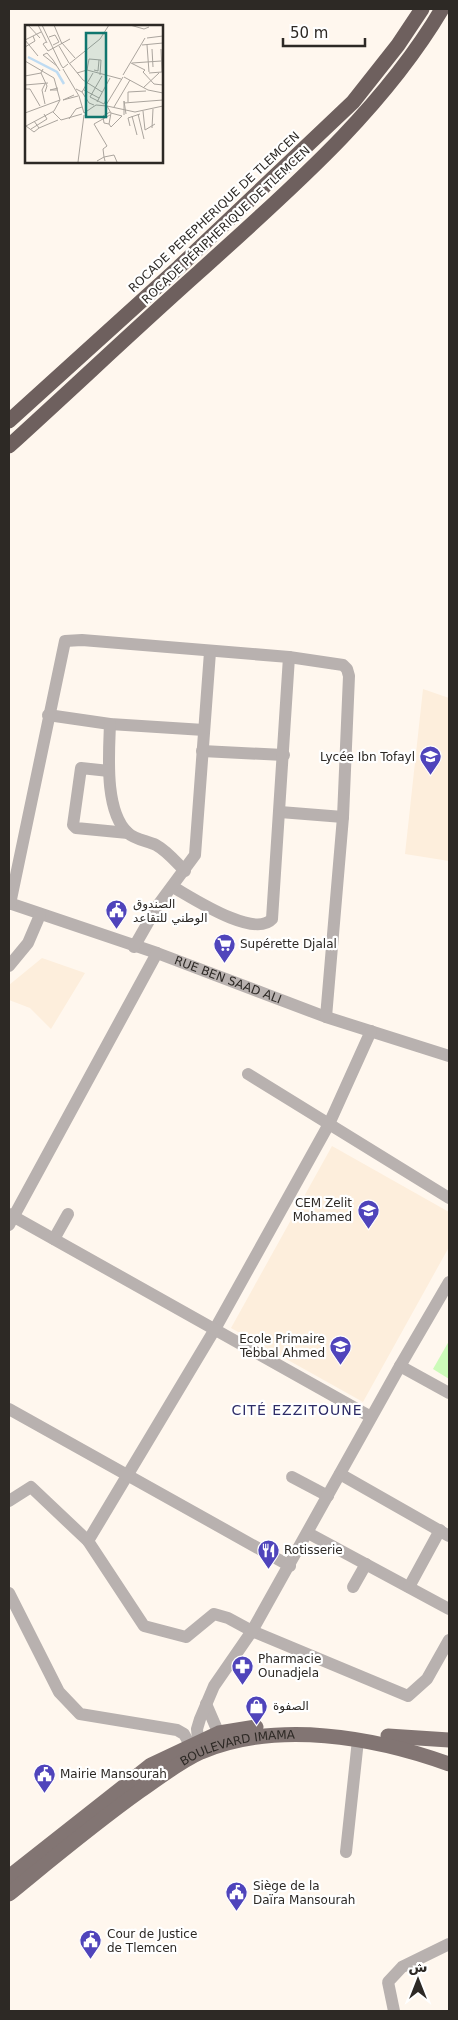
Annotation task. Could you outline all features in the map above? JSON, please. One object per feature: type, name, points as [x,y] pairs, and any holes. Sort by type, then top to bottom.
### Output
[{"type":"highway","name":"ROCADE PEREPHERIQUE DE TLEMCEN","points":[[9,421],[179,267],[353,102],[398,45],[422,9]]},
{"type":"highway","name":"ROCADE PÉRIPHERIQUE DE TLEMCEN","points":[[9,446],[248,228],[327,152],[399,74],[442,9]]},
{"type":"main road","name":"BOULEVARD IMAMA","points":[[9,1877],[151,1765],[196,1746],[271,1725],[291,1725],[404,1738],[449,1740]]},
{"type":"main road","name":"BOULEVARD IMAMA","points":[[221,1739],[278,1735],[358,1740],[406,1749],[449,1764]]},
{"type":"main road","name":"BOULEVARD IMAMA","points":[[9,1894],[112,1811],[161,1776],[196,1746]]},
{"type":"street","points":[[10,904],[65,641],[102,641],[210,652],[289,657],[343,665],[348,669],[343,817],[326,1017]]},
{"type":"street","points":[[134,946],[158,905],[195,855],[210,652]]},
{"type":"street","points":[[173,887],[232,918],[258,924],[269,922],[273,912],[289,657]]},
{"type":"street","points":[[48,715],[110,724],[204,730]]},
{"type":"street","points":[[110,724],[109,771],[114,805],[120,823],[128,833]]},
{"type":"street","points":[[202,751],[284,755]]},
{"type":"street","points":[[109,771],[81,768],[73,825],[76,828],[128,833],[158,846],[184,871]]},
{"type":"street","points":[[280,812],[343,817]]},
{"type":"street","name":"RUE BEN SAAD ALI","points":[[10,904],[157,953],[326,1017],[449,1056]]},
{"type":"street","points":[[9,966],[26,947],[40,915]]},
{"type":"street","points":[[157,953],[10,1218],[54,1239],[371,1417]]},
{"type":"street","points":[[88,1541],[215,1329],[330,1124],[370,1031]]},
{"type":"street","points":[[248,1074],[449,1198]]},
{"type":"street","points":[[54,1239],[68,1214]]},
{"type":"street","points":[[196,1746],[197,1729],[214,1686],[252,1631],[290,1566],[371,1417],[449,1282]]},
{"type":"street","points":[[400,1366],[449,1394]]},
{"type":"street","points":[[9,1410],[290,1566]]},
{"type":"street","points":[[340,1474],[444,1533],[409,1587]]},
{"type":"street","points":[[292,1478],[328,1496]]},
{"type":"street","points":[[9,1501],[31,1487],[88,1541],[144,1626],[186,1637],[214,1614],[228,1618],[252,1631],[408,1696],[427,1679],[449,1640]]},
{"type":"street","points":[[308,1532],[449,1609]]},
{"type":"street","points":[[352,1588],[366,1564]]},
{"type":"street","points":[[9,1593],[59,1692],[80,1714],[177,1730],[196,1746]]},
{"type":"street","points":[[206,1704],[221,1739]]},
{"type":"street","points":[[346,1852],[358,1740]]},
{"type":"street","points":[[394,2011],[388,1982],[402,1967],[449,1944]]},
{"type":"shaded area","name":"Lycée Ibn Tofayl","points":[[423,689],[449,698],[449,861],[405,854]]},
{"type":"shaded area","points":[[42,958],[85,973],[51,1029],[30,1008],[9,1000],[9,985]]},
{"type":"shaded area","name":"CEM Zelit Mohamed","points":[[332,1146],[449,1212],[449,1247],[363,1402],[231,1328]]},
{"type":"green space","points":[[449,1341],[449,1379],[433,1369]]},
{"type":"place","name":"Lycée Ibn Tofayl","points":[[431,776]]},
{"type":"place","name":"الصندوق الوطني للتقاعد","points":[[117,930]]},
{"type":"place","name":"Supérette Djalal","points":[[224,963]]},
{"type":"place","name":"CEM Zelit Mohamed","points":[[368,1229]]},
{"type":"place","name":"Ecole Primaire Tebbal Ahmed","points":[[341,1365]]},
{"type":"place","name":"Rotisserie","points":[[268,1569]]},
{"type":"place","name":"Pharmacie Ounadjela","points":[[242,1685]]},
{"type":"place","name":"الصفوة","points":[[257,1725]]},
{"type":"place","name":"Mairie Mansourah","points":[[44,1793]]},
{"type":"place","name":"Siège de la Daïra Mansourah","points":[[237,1912]]},
{"type":"place","name":"Cour de Justice de Tlemcen","points":[[91,1960]]},
{"type":"district","name":"CITÉ EZZITOUNE","points":[[297,1410]]}]
